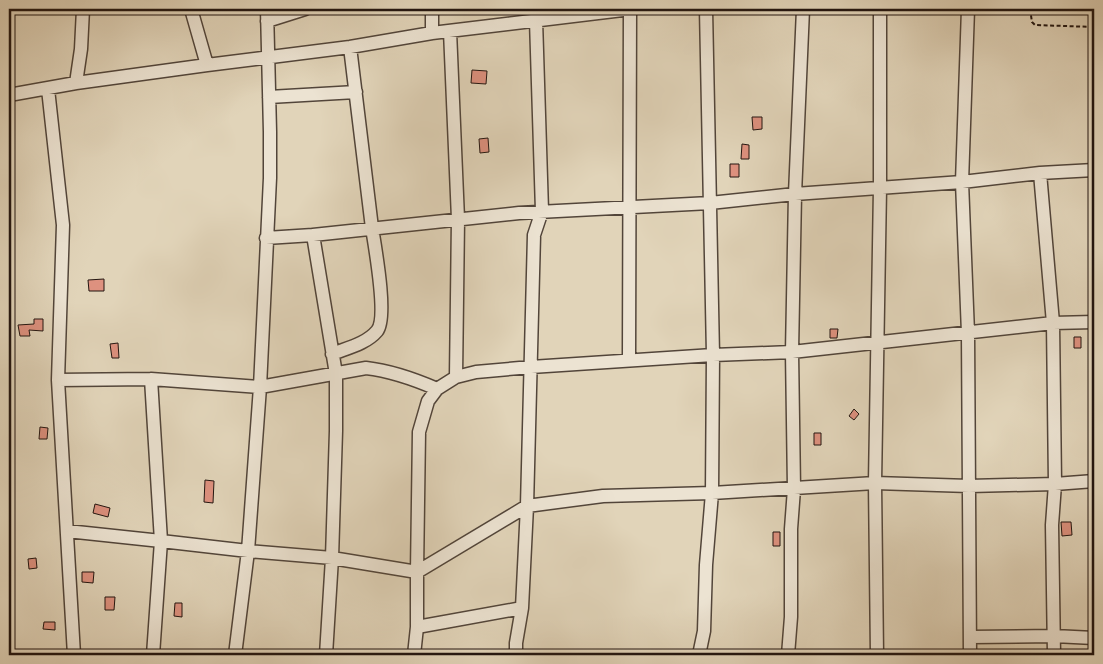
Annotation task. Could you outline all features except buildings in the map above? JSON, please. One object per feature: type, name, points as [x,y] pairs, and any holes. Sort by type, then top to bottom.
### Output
[{"type":"street","points":[[76,84],[81,49],[83,9]]},
{"type":"street","points":[[191,9],[207,65]]},
{"type":"street","points":[[235,655],[248,551],[260,387],[270,178],[267,15],[305,9]]},
{"type":"street","points":[[432,9],[432,33]]},
{"type":"street","points":[[9,95],[207,65],[350,47],[450,31],[537,14],[630,9],[629,360]]},
{"type":"street","points":[[699,655],[704,631],[706,566],[712,493],[713,355],[706,9]]},
{"type":"street","points":[[788,655],[791,617],[794,489],[792,352],[795,194],[803,9]]},
{"type":"street","points":[[877,655],[875,483],[880,188],[880,9]]},
{"type":"street","points":[[968,9],[962,182],[968,333],[970,655]]},
{"type":"street","points":[[516,655],[516,643],[522,608],[527,506],[534,234],[542,211],[537,14]]},
{"type":"street","points":[[450,31],[458,219],[456,378]]},
{"type":"street","points":[[332,354],[369,339],[378,330],[382,314],[377,256],[350,47]]},
{"type":"street","points":[[48,89],[63,225],[58,380],[74,655]]},
{"type":"street","points":[[269,97],[356,92]]},
{"type":"street","points":[[266,238],[313,235],[542,211],[710,204],[795,194],[1094,170]]},
{"type":"street","points":[[1040,173],[1053,323],[1055,484],[1052,525],[1054,655]]},
{"type":"street","points":[[519,213],[534,234]]},
{"type":"street","points":[[313,235],[336,374],[332,558],[326,655]]},
{"type":"street","points":[[414,655],[417,626],[419,432],[428,401],[437,389],[456,378],[476,372],[530,367],[713,355],[792,352],[1053,323],[1094,322]]},
{"type":"street","points":[[58,380],[151,379],[260,387],[366,368],[405,376],[437,389]]},
{"type":"street","points":[[151,379],[161,541],[153,655]]},
{"type":"street","points":[[66,531],[248,551],[332,558],[417,572],[527,506],[603,496],[712,493],[875,483],[969,486],[1094,481]]},
{"type":"street","points":[[417,626],[522,608]]},
{"type":"street","points":[[971,637],[1054,636],[1094,638]]},
{"type":"path","points":[[1030,9],[1032,22],[1035,25],[1094,27]]}]
